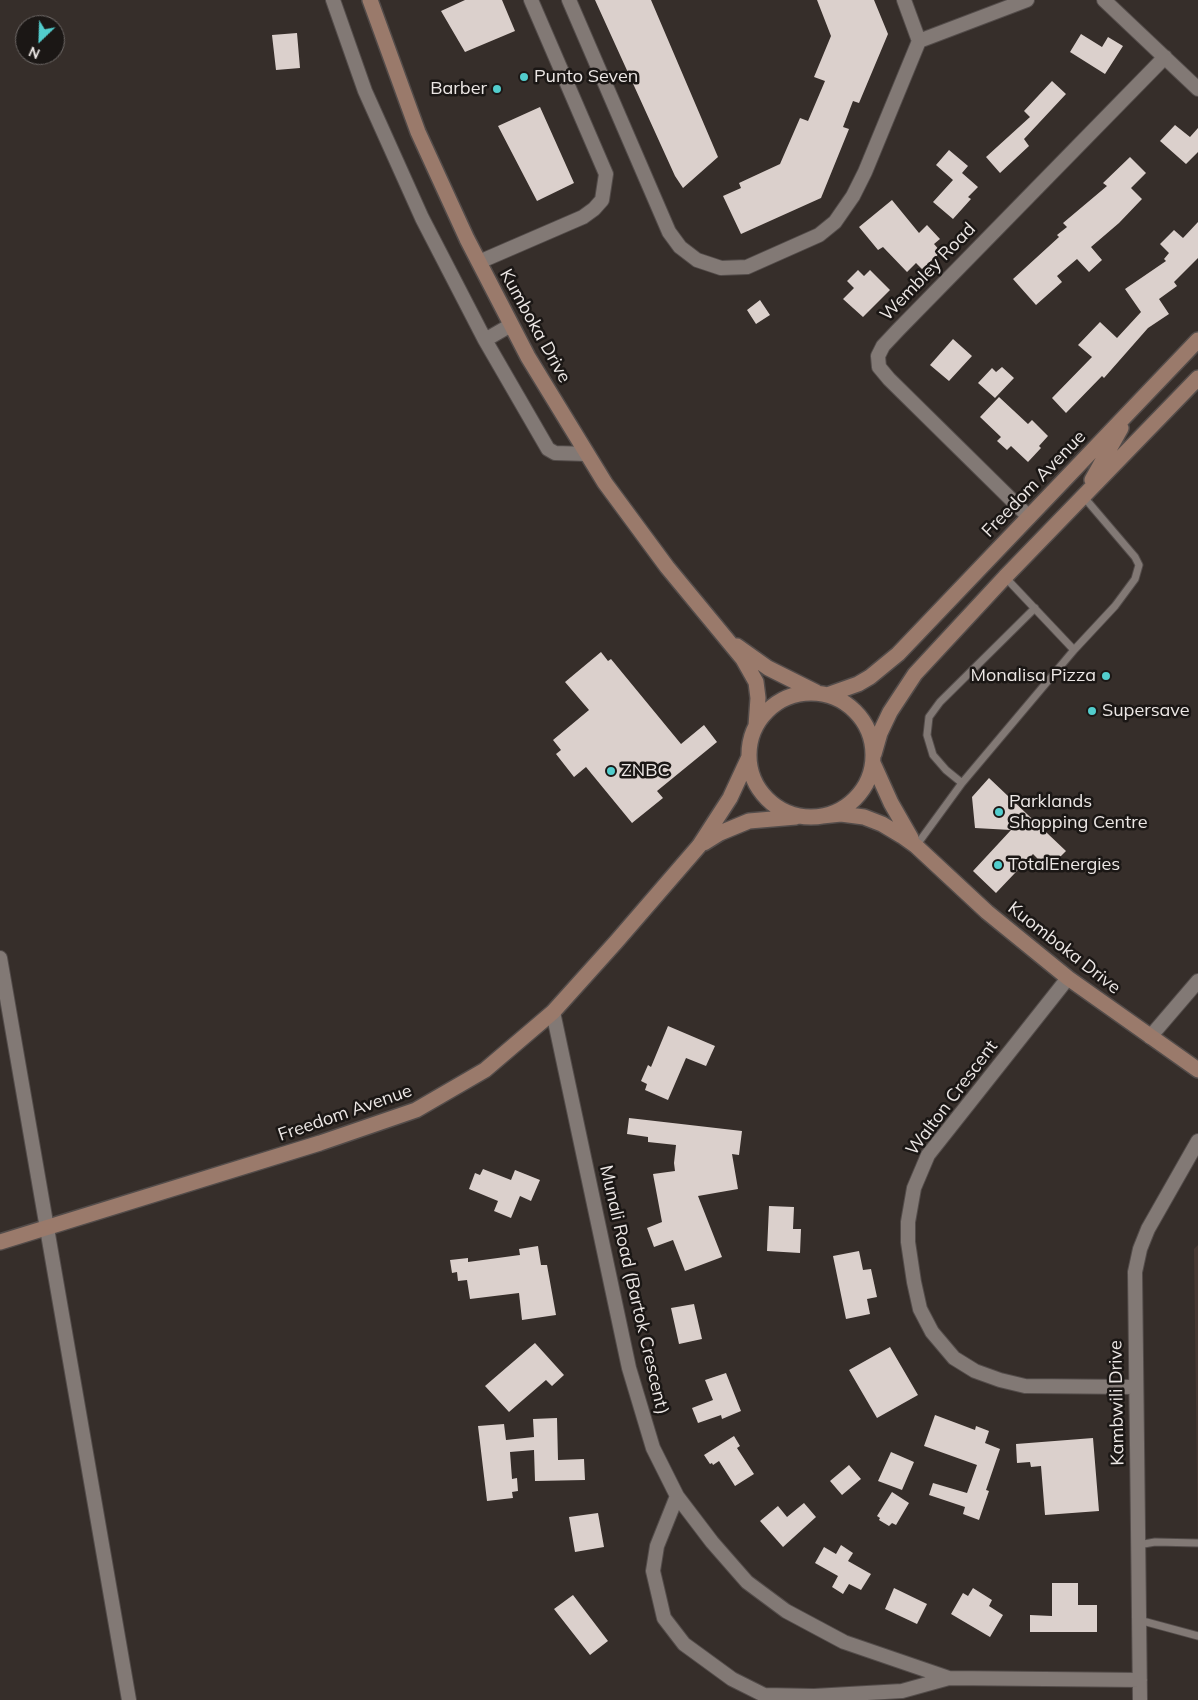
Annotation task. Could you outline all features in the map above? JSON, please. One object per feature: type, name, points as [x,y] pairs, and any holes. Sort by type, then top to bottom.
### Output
[{"type":"main road","name":"Kumboka Drive","points":[[370,0],[418,132],[479,262],[528,357],[605,483],[667,567],[742,659],[756,682],[758,698],[756,726]]},
{"type":"main road","name":"Freedom Avenue","points":[[823,694],[858,684],[870,677],[898,654],[1198,340]]},
{"type":"main road","points":[[822,816],[841,810],[856,798],[868,782],[880,733],[890,712],[915,674],[1005,577],[1198,378]]},
{"type":"main road","points":[[1083,496],[1131,410]]},
{"type":"main road","name":"Kumboka Drive","points":[[726,637],[768,668],[823,694]]},
{"type":"main road","points":[[800,694],[823,694],[838,699],[852,708],[864,721],[871,737],[873,758],[894,811],[916,846],[882,824],[864,817],[841,814],[802,816],[786,811],[771,802],[760,789],[752,774],[749,757],[750,741],[756,726],[767,710],[782,700],[800,694]]},
{"type":"main road","name":"Freedom Avenue","points":[[0,1242],[320,1143],[416,1110],[485,1070],[553,1012],[699,846],[730,798],[749,757]]},
{"type":"main road","name":"Freedom Avenue","points":[[699,846],[720,833],[749,821],[802,816]]},
{"type":"main road","name":"Kuomboka Drive","points":[[916,846],[987,912],[1068,978],[1198,1070]]},
{"type":"street","points":[[333,0],[365,91],[422,218],[485,340],[548,449],[555,453],[587,454]]},
{"type":"street","points":[[479,262],[583,218],[602,200],[606,174],[531,0]]},
{"type":"street","points":[[569,0],[669,232],[680,247],[697,260],[720,268],[747,267],[819,235],[836,222],[866,172],[919,41],[904,0]]},
{"type":"street","points":[[919,41],[994,5],[1027,0]]},
{"type":"street","points":[[1104,0],[1198,89]]},
{"type":"street","name":"Wembley Road","points":[[1029,517],[889,379],[880,367],[878,356],[883,346],[898,330],[1165,57]]},
{"type":"street","points":[[485,340],[511,325]]},
{"type":"street","points":[[0,958],[129,1700]]},
{"type":"street","name":"Walton Crescent","points":[[1068,978],[928,1155],[914,1188],[908,1222],[908,1242],[914,1282],[920,1309],[932,1332],[954,1358],[975,1371],[1025,1386],[1135,1388]]},
{"type":"street","points":[[1150,1037],[1198,981]]},
{"type":"street","name":"Munali Road (Bartok Crescent)","points":[[553,1012],[629,1368],[653,1448],[677,1496],[712,1542],[747,1582],[786,1611],[844,1642],[949,1678],[1140,1680]]},
{"type":"street","name":"Kambwili Drive","points":[[1140,1700],[1135,1272],[1140,1250],[1148,1229],[1198,1141]]},
{"type":"street","points":[[677,1496],[657,1546],[653,1571],[664,1618],[684,1644],[732,1679],[764,1695],[814,1696],[902,1691],[949,1678]]},
{"type":"lane","points":[[916,846],[962,783],[1074,650],[1115,606],[1135,579],[1139,566],[1135,557],[1083,496]]},
{"type":"lane","points":[[1005,577],[1074,650]]},
{"type":"lane","points":[[962,783],[946,770],[933,755],[927,735],[929,717],[940,702],[1035,608]]},
{"type":"lane","points":[[1138,1545],[1155,1542],[1198,1543]]},
{"type":"lane","points":[[1139,1620],[1198,1636]]},
{"type":"shaded area","points":[[1198,1245],[1198,1558],[1194,1249]]},
{"type":"building","points":[[465,0],[502,0],[515,31],[465,52],[441,11]]},
{"type":"building","points":[[595,0],[651,0],[718,157],[683,188],[675,176]]},
{"type":"building","points":[[817,0],[874,0],[888,34],[859,103],[853,101],[843,127],[849,129],[821,198],[741,234],[723,196],[741,188],[739,183],[780,164],[800,118],[808,121],[825,81],[814,77],[831,36]]},
{"type":"building","points":[[297,33],[300,68],[276,70],[272,35]]},
{"type":"building","points":[[1081,34],[1102,47],[1108,37],[1123,46],[1105,74],[1070,52]]},
{"type":"building","points":[[1052,81],[1066,94],[1024,139],[1029,146],[1000,173],[986,157],[1030,117],[1024,111]]},
{"type":"building","points":[[540,107],[574,183],[537,201],[498,126]]},
{"type":"building","points":[[1175,125],[1190,137],[1198,128],[1198,152],[1186,164],[1160,141]]},
{"type":"building","points":[[949,150],[968,166],[962,173],[978,187],[968,197],[971,199],[953,219],[933,202],[953,180],[936,165]]},
{"type":"building","points":[[1130,157],[1146,173],[1131,188],[1142,199],[1119,223],[1091,247],[1102,260],[1089,272],[1077,259],[1057,276],[1062,282],[1036,305],[1013,279],[1059,237],[1057,235],[1067,227],[1063,223],[1107,186],[1103,183]]},
{"type":"building","points":[[892,200],[919,233],[927,225],[940,239],[934,244],[941,252],[922,269],[916,263],[907,272],[883,247],[878,250],[859,227]]},
{"type":"building","points":[[1198,222],[1198,258],[1174,282],[1177,286],[1159,299],[1169,314],[1148,328],[1104,378],[1102,376],[1066,413],[1052,398],[1092,357],[1078,345],[1100,322],[1117,338],[1141,312],[1125,289],[1166,261],[1164,259],[1169,253],[1160,244],[1174,230],[1183,238]]},
{"type":"building","points":[[858,270],[864,276],[870,270],[890,290],[863,317],[843,299],[854,288],[847,281]]},
{"type":"building","points":[[760,300],[770,315],[756,324],[747,310]]},
{"type":"building","points":[[953,339],[972,356],[949,381],[930,365]]},
{"type":"building","points":[[1002,367],[1014,378],[995,398],[978,383],[992,368],[996,372]]},
{"type":"building","points":[[999,397],[1028,424],[1032,420],[1048,436],[1039,446],[1041,448],[1028,462],[1011,446],[1007,450],[997,441],[1001,437],[980,417]]},
{"type":"building","points":[[601,652],[608,661],[611,659],[681,744],[704,725],[717,742],[657,791],[663,798],[632,823],[586,767],[574,777],[556,754],[561,750],[553,740],[589,710],[565,682]]},
{"type":"building","name":"Parklands Shopping Centre","points":[[989,778],[1066,851],[1048,869],[1033,854],[996,893],[973,871],[1011,830],[975,828],[972,797]]},
{"type":"building","points":[[668,1026],[715,1046],[706,1066],[686,1058],[668,1100],[645,1090],[647,1084],[641,1081],[648,1065],[651,1067]]},
{"type":"building","points":[[629,1118],[742,1131],[739,1155],[732,1154],[738,1189],[698,1196],[722,1257],[685,1271],[673,1240],[654,1247],[647,1228],[662,1222],[653,1174],[675,1171],[676,1145],[648,1142],[648,1137],[627,1134]]},
{"type":"building","points":[[483,1169],[511,1180],[515,1170],[540,1180],[531,1201],[520,1196],[511,1218],[494,1211],[498,1201],[469,1189],[475,1173],[480,1175]]},
{"type":"building","points":[[769,1206],[794,1207],[793,1229],[801,1229],[800,1253],[767,1251]]},
{"type":"building","points":[[538,1246],[541,1265],[547,1265],[556,1315],[522,1320],[519,1293],[470,1299],[467,1280],[458,1281],[457,1272],[452,1273],[450,1260],[468,1258],[468,1262],[520,1255],[519,1249]]},
{"type":"building","points":[[859,1251],[863,1270],[871,1269],[877,1297],[867,1299],[870,1314],[846,1319],[833,1256]]},
{"type":"building","points":[[694,1304],[702,1339],[679,1344],[671,1308]]},
{"type":"building","points":[[535,1343],[564,1375],[552,1386],[546,1380],[509,1412],[485,1386]]},
{"type":"building","points":[[890,1347],[918,1395],[877,1418],[849,1370]]},
{"type":"building","points":[[726,1373],[741,1411],[722,1419],[721,1415],[698,1423],[692,1408],[713,1400],[705,1380]]},
{"type":"building","points":[[935,1415],[975,1430],[976,1426],[989,1431],[985,1443],[1000,1449],[986,1490],[989,1491],[979,1520],[963,1514],[965,1507],[929,1495],[933,1483],[967,1493],[977,1465],[924,1446]]},
{"type":"building","points":[[557,1418],[558,1460],[584,1459],[585,1480],[535,1481],[534,1450],[510,1452],[512,1479],[517,1478],[518,1491],[512,1492],[513,1498],[487,1501],[478,1426],[504,1424],[506,1440],[534,1437],[533,1419]]},
{"type":"building","points":[[734,1436],[740,1446],[737,1448],[754,1474],[735,1486],[719,1461],[713,1465],[712,1463],[710,1464],[704,1455]]},
{"type":"building","points":[[1093,1438],[1099,1511],[1045,1515],[1041,1466],[1031,1467],[1030,1462],[1017,1463],[1016,1444]]},
{"type":"building","points":[[891,1452],[914,1462],[902,1490],[878,1481]]},
{"type":"building","points":[[849,1465],[861,1479],[842,1495],[830,1481]]},
{"type":"building","points":[[892,1492],[909,1503],[896,1525],[892,1523],[889,1526],[879,1520],[880,1518],[877,1516]]},
{"type":"building","points":[[804,1503],[816,1517],[783,1547],[760,1521],[778,1506],[787,1517]]},
{"type":"building","points":[[598,1513],[604,1547],[575,1552],[569,1517]]},
{"type":"building","points":[[841,1545],[853,1553],[848,1561],[871,1574],[861,1590],[849,1584],[843,1594],[832,1587],[838,1576],[815,1563],[824,1547],[836,1554]]},
{"type":"building","points":[[1052,1583],[1078,1583],[1078,1605],[1097,1605],[1097,1632],[1030,1632],[1030,1615],[1052,1616]]},
{"type":"building","points":[[894,1588],[927,1604],[917,1624],[885,1609]]},
{"type":"building","points":[[973,1588],[992,1600],[989,1606],[1003,1615],[990,1637],[951,1614],[963,1593],[968,1596]]},
{"type":"building","points":[[573,1595],[608,1641],[590,1655],[554,1609]]},
{"type":"place","name":"Punto Seven","points":[[524,77]]},
{"type":"place","name":"Barber","points":[[497,89]]},
{"type":"place","name":"Monalisa Pizza","points":[[1106,676]]},
{"type":"place","name":"Supersave","points":[[1092,711]]},
{"type":"place","name":"ZNBC","points":[[611,771]]},
{"type":"place","name":"Parklands Shopping Centre","points":[[999,812]]},
{"type":"place","name":"TotalEnergies","points":[[998,865]]}]
